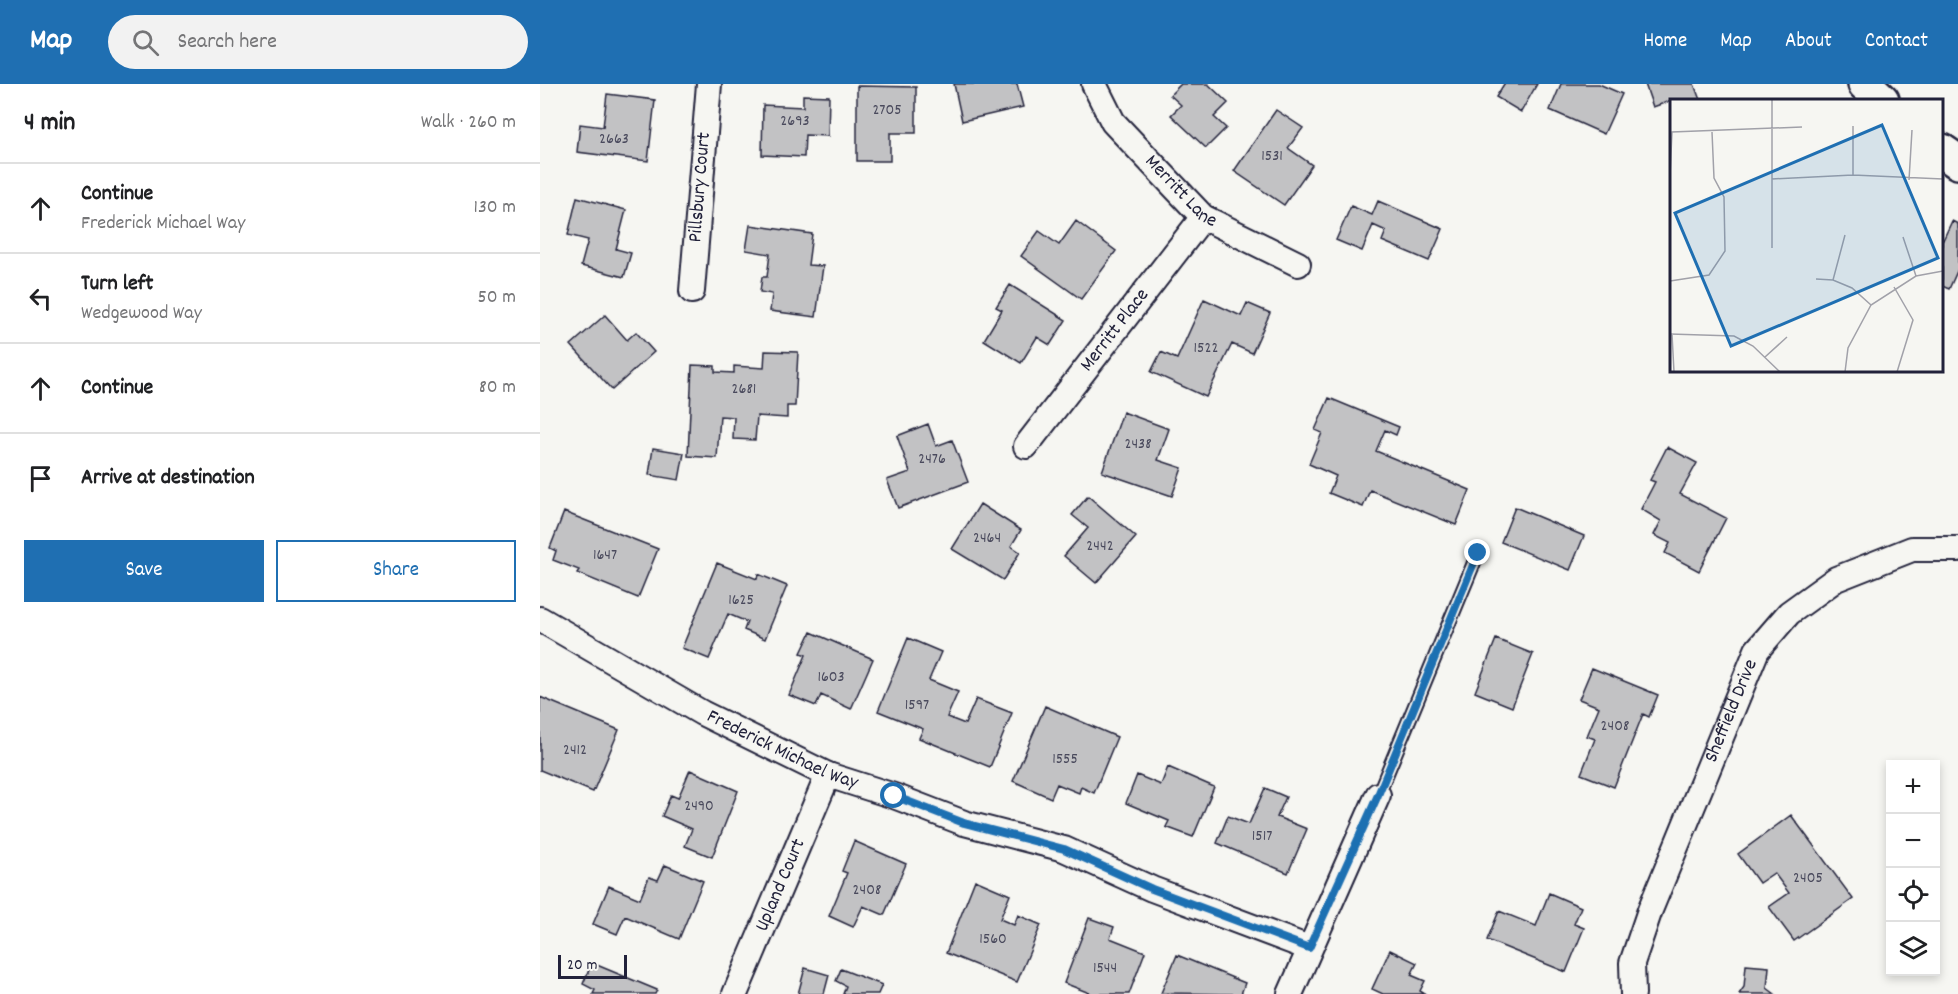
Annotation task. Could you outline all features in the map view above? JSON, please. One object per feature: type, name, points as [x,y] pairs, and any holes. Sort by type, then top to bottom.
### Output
[{"type":"street","name":"Pillsbury Court","points":[[692,291],[709,84]]},
{"type":"street","name":"Merritt Lane","points":[[1094,84],[1113,122],[1203,216],[1298,264]]},
{"type":"street","points":[[1865,84],[1881,99]]},
{"type":"street","points":[[1943,152],[1958,162]]},
{"type":"street","name":"Merritt Place","points":[[1026,446],[1203,216]]},
{"type":"street","name":"Sheffield Drive","points":[[1633,994],[1632,963],[1650,910],[1757,650],[1789,613],[1836,579],[1912,549],[1958,549]]},
{"type":"street","name":"Frederick Michael Way","points":[[540,620],[702,713],[828,775],[894,796],[964,823],[1064,849],[1152,889],[1309,948]]},
{"type":"street","name":"Upland Court","points":[[735,994],[828,775]]},
{"type":"street","points":[[1290,994],[1378,795]]},
{"type":"lane","points":[[1378,795],[1478,553]]},
{"type":"building","points":[[954,84],[1017,84],[1023,107],[962,121]]},
{"type":"building","points":[[1181,84],[1208,84],[1228,103],[1214,117],[1226,128],[1206,148],[1171,115],[1181,105],[1170,95]]},
{"type":"building","points":[[1504,84],[1537,84],[1521,112],[1496,97]]},
{"type":"building","points":[[1561,84],[1599,84],[1622,94],[1604,134],[1550,110]]},
{"type":"building","points":[[1645,84],[1694,84],[1700,99],[1670,99],[1670,101],[1653,107]]},
{"type":"building","points":[[857,86],[916,87],[916,133],[890,133],[890,161],[857,161]]},
{"type":"building","points":[[607,94],[655,100],[648,161],[577,152],[580,124],[603,127]]},
{"type":"building","points":[[803,95],[829,96],[828,136],[805,135],[804,157],[762,155],[763,105],[803,107]]},
{"type":"building","points":[[1276,110],[1303,128],[1288,148],[1312,165],[1284,205],[1234,171]]},
{"type":"building","points":[[577,197],[626,210],[616,249],[631,253],[624,277],[581,266],[588,240],[568,235]]},
{"type":"building","points":[[1378,201],[1443,229],[1429,261],[1382,241],[1386,231],[1373,225],[1362,251],[1336,240],[1351,206],[1372,215]]},
{"type":"building","points":[[1076,221],[1116,251],[1081,299],[1021,256],[1039,231],[1059,245]]},
{"type":"building","points":[[1952,221],[1958,224],[1958,269],[1949,289],[1943,286],[1943,240]]},
{"type":"building","points":[[750,225],[812,234],[808,265],[823,266],[816,317],[770,311],[772,294],[760,292],[762,277],[767,277],[770,254],[746,250]]},
{"type":"building","points":[[1010,285],[1066,320],[1050,345],[1037,337],[1021,363],[984,340],[1002,310],[996,307]]},
{"type":"building","points":[[1204,299],[1241,316],[1247,303],[1270,313],[1252,353],[1232,344],[1206,397],[1151,372],[1161,352],[1177,359]]},
{"type":"building","points":[[605,315],[627,340],[636,332],[654,352],[612,390],[571,345]]},
{"type":"building","points":[[765,351],[798,352],[795,406],[787,406],[787,418],[757,416],[755,440],[733,439],[734,417],[720,416],[717,458],[688,456],[692,365],[715,366],[715,372],[734,373],[734,366],[764,368]]},
{"type":"building","points":[[1329,398],[1399,427],[1396,435],[1385,430],[1376,451],[1470,490],[1456,525],[1370,490],[1363,507],[1329,493],[1336,476],[1309,464],[1322,433],[1315,430]]},
{"type":"building","points":[[1123,412],[1169,429],[1158,460],[1182,468],[1172,496],[1102,472]]},
{"type":"building","points":[[928,424],[936,446],[952,440],[968,482],[898,508],[887,480],[910,472],[897,436]]},
{"type":"building","points":[[1667,447],[1697,463],[1680,494],[1726,518],[1699,571],[1665,553],[1670,543],[1654,535],[1661,521],[1641,509],[1655,482],[1650,480]]},
{"type":"building","points":[[653,448],[684,453],[679,480],[649,475]]},
{"type":"building","points":[[1088,496],[1136,537],[1096,583],[1064,556],[1088,528],[1072,515]]},
{"type":"building","points":[[980,504],[1021,530],[1011,546],[1020,552],[1003,580],[952,549]]},
{"type":"building","points":[[1515,507],[1584,536],[1570,570],[1501,542]]},
{"type":"building","points":[[564,512],[658,549],[638,598],[577,573],[579,570],[553,560],[556,551],[550,548]]},
{"type":"building","points":[[717,563],[757,579],[758,574],[787,586],[765,639],[744,630],[747,622],[728,614],[709,659],[682,648]]},
{"type":"building","points":[[811,632],[873,659],[851,709],[821,695],[816,706],[789,695],[806,655],[801,653]]},
{"type":"building","points":[[908,638],[941,652],[929,680],[958,692],[947,717],[965,724],[976,699],[1012,713],[990,767],[919,738],[923,729],[878,711]]},
{"type":"building","points":[[1496,639],[1533,654],[1512,707],[1475,692]]},
{"type":"building","points":[[1592,668],[1658,695],[1649,717],[1643,714],[1614,787],[1581,774],[1595,739],[1587,736],[1599,707],[1579,699]]},
{"type":"building","points":[[540,697],[619,730],[593,792],[540,770]]},
{"type":"building","points":[[1045,706],[1117,737],[1094,793],[1081,787],[1079,793],[1057,784],[1051,798],[1013,781]]},
{"type":"building","points":[[1168,767],[1214,787],[1193,837],[1166,827],[1169,821],[1126,803],[1137,775],[1161,785]]},
{"type":"building","points":[[690,770],[738,791],[712,857],[685,846],[692,829],[662,816],[671,795],[678,798]]},
{"type":"building","points":[[1265,788],[1286,797],[1277,817],[1307,829],[1288,873],[1217,843],[1228,816],[1249,824]]},
{"type":"building","points":[[1791,815],[1853,899],[1794,941],[1769,907],[1789,893],[1774,873],[1759,883],[1738,854]]},
{"type":"building","points":[[854,841],[906,864],[884,915],[863,906],[853,927],[829,916],[847,873],[842,871]]},
{"type":"building","points":[[665,865],[703,881],[679,939],[625,916],[617,934],[593,924],[609,886],[640,899],[649,877],[658,880]]},
{"type":"building","points":[[975,880],[1010,895],[1000,919],[1014,925],[1018,915],[1041,925],[1017,982],[946,953]]},
{"type":"building","points":[[1549,893],[1581,907],[1574,924],[1584,928],[1566,972],[1487,940],[1499,911],[1536,926]]},
{"type":"building","points":[[1089,918],[1114,927],[1110,938],[1145,952],[1129,994],[1092,994],[1064,983]]},
{"type":"building","points":[[1390,950],[1417,963],[1411,975],[1425,981],[1420,991],[1425,994],[1383,994],[1372,989]]},
{"type":"building","points":[[1177,955],[1245,983],[1241,994],[1161,993]]},
{"type":"building","points":[[592,963],[657,990],[655,994],[593,994],[595,990],[583,984]]},
{"type":"building","points":[[1746,965],[1769,967],[1767,988],[1775,994],[1739,994],[1744,987]]},
{"type":"building","points":[[805,968],[829,975],[824,994],[798,994]]},
{"type":"building","points":[[841,969],[882,985],[878,994],[843,994],[846,986],[836,981]]},
{"type":"route","points":[[894,796],[964,823],[1064,849],[1152,889],[1309,948],[1378,795],[1478,553]]}]
